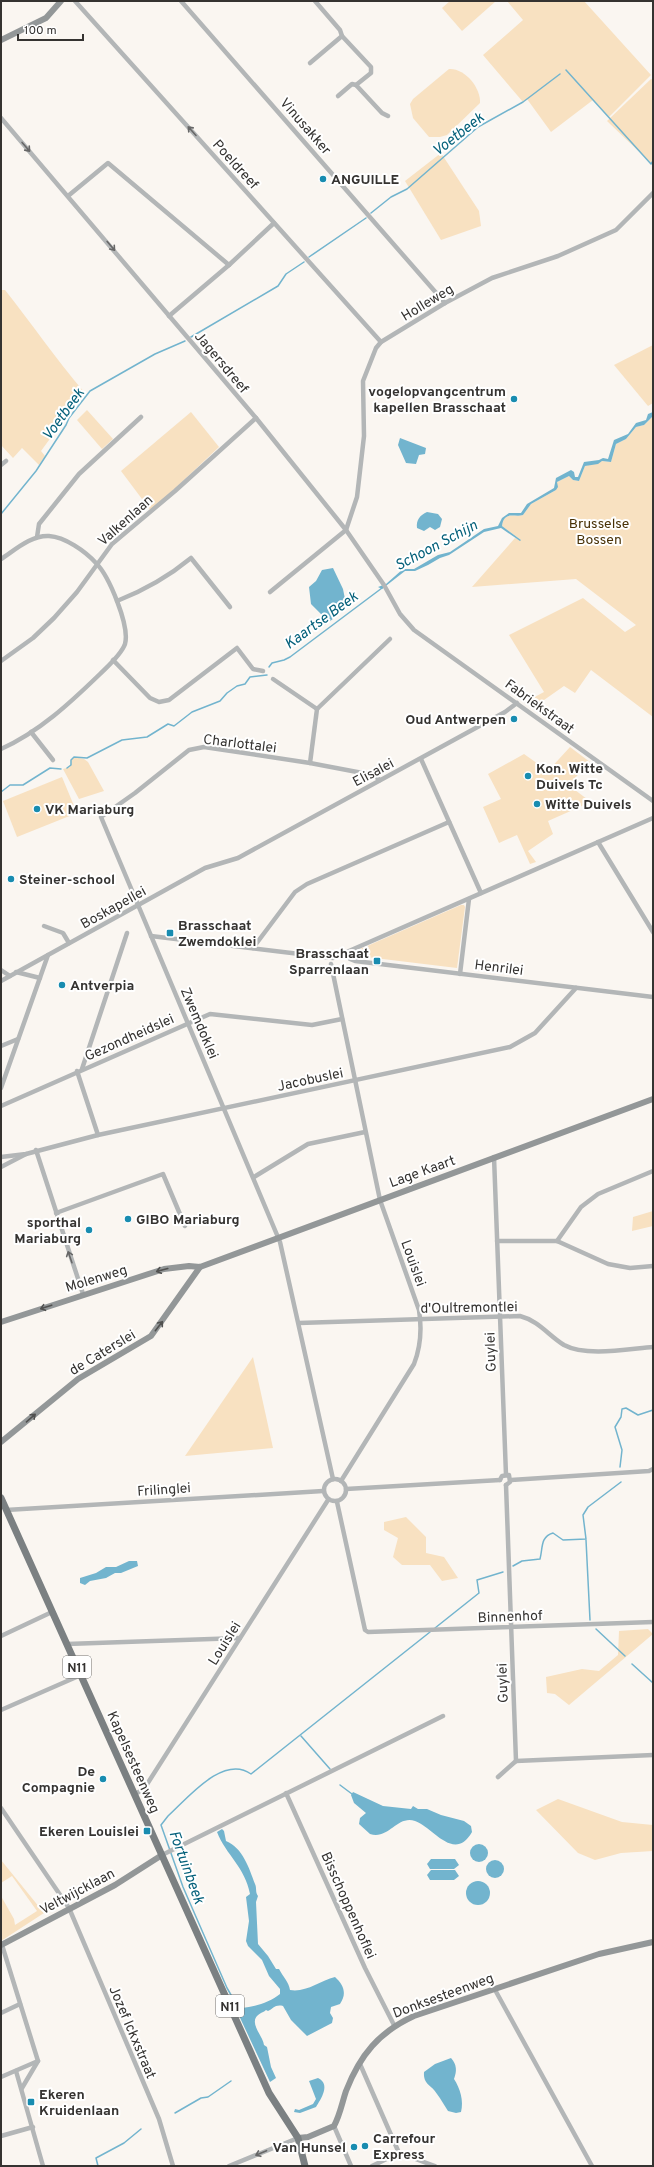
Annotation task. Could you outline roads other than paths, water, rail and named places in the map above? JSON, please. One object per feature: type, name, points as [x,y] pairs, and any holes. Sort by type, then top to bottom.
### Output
[{"type":"main road","name":"Kapelsesteenweg","points":[[1,1498],[274,2102],[298,2138],[306,2166]]},
{"type":"street","points":[[1,40],[46,18],[61,1]]},
{"type":"street","name":"Poeldreef","points":[[75,1],[380,342]]},
{"type":"street","name":"Vinusakker","points":[[181,1],[446,302]]},
{"type":"street","points":[[315,1],[340,30],[342,36],[371,68],[371,72],[356,85],[352,84],[338,96]]},
{"type":"street","points":[[310,63],[342,36]]},
{"type":"street","points":[[356,85],[382,113],[388,116]]},
{"type":"street","name":"Jagersdreef","points":[[1,118],[256,418],[346,530],[385,586],[400,614],[414,630]]},
{"type":"street","points":[[68,196],[108,163],[229,265]]},
{"type":"street","name":"Holleweg","points":[[380,342],[446,302],[492,278],[558,256],[616,230],[653,193]]},
{"type":"street","points":[[169,316],[229,265],[274,223]]},
{"type":"street","points":[[270,592],[346,530],[357,497],[364,436],[363,381],[376,348],[380,342]]},
{"type":"street","points":[[37,537],[39,524],[79,474],[141,417]]},
{"type":"street","name":"Valkenlaan","points":[[1,661],[32,638],[54,618],[77,592],[96,563],[112,544],[175,491],[256,418]]},
{"type":"street","points":[[1,465],[6,461]]},
{"type":"street","points":[[1,560],[28,541],[37,537],[48,536],[59,538],[73,545],[96,563],[117,601],[126,634],[123,648],[81,692],[31,732],[1,749]]},
{"type":"street","points":[[117,601],[163,579],[191,558],[230,607]]},
{"type":"street","name":"Fabriekstraat","points":[[414,630],[653,801]]},
{"type":"street","points":[[310,763],[318,709],[390,639]]},
{"type":"street","points":[[113,660],[150,698],[159,702],[169,700],[237,648],[253,668],[263,671]]},
{"type":"street","points":[[273,679],[318,709]]},
{"type":"street","name":"Elisalei","points":[[238,858],[421,759],[505,712],[517,703]]},
{"type":"street","points":[[31,732],[53,760]]},
{"type":"street","name":"Charlottalei","points":[[105,827],[105,816],[114,808],[189,750],[196,748],[204,747],[310,763],[373,775],[380,780]]},
{"type":"street","points":[[421,759],[481,893]]},
{"type":"street","points":[[151,936],[330,958],[346,953],[653,818]]},
{"type":"street","points":[[253,948],[295,892],[308,884],[449,822]]},
{"type":"street","name":"Zwemdoklei","points":[[105,827],[187,1023],[254,1177],[278,1237],[299,1323],[333,1479]]},
{"type":"street","points":[[598,842],[653,932]]},
{"type":"street","name":"Boskapellei","points":[[1,981],[205,868],[238,858]]},
{"type":"street","points":[[460,974],[469,899]]},
{"type":"street","points":[[44,926],[63,933],[69,943]]},
{"type":"street","points":[[98,1135],[79,1070],[127,933]]},
{"type":"street","name":"Henrilei","points":[[346,953],[350,959],[355,961],[653,997]]},
{"type":"street","points":[[1,1088],[48,955]]},
{"type":"street","name":"Louislei","points":[[331,964],[380,1200],[421,1319],[420,1342],[414,1364],[341,1481]]},
{"type":"street","points":[[1,970],[10,976]]},
{"type":"street","points":[[16,972],[40,978]]},
{"type":"street","name":"Jacobuslei","points":[[1,1167],[36,1150],[98,1135],[516,1045],[540,1029],[576,988]]},
{"type":"street","name":"Gezondheidslei","points":[[1,1106],[79,1070],[210,1014],[218,1013],[312,1025],[342,1019]]},
{"type":"street","points":[[1,1046],[18,1039]]},
{"type":"street","name":"Lage Kaart","points":[[200,1267],[653,1099]]},
{"type":"street","points":[[254,1177],[308,1144],[365,1132]]},
{"type":"street","points":[[36,1150],[83,1294]]},
{"type":"street","name":"Jacobuslei","points":[[1,1157],[26,1154]]},
{"type":"street","name":"Guylei","points":[[494,1158],[506,1474]]},
{"type":"street","points":[[557,1240],[581,1207],[598,1194],[653,1171]]},
{"type":"street","points":[[56,1213],[163,1174],[185,1226]]},
{"type":"street","points":[[497,1241],[557,1240],[608,1264],[630,1268],[653,1266]]},
{"type":"street","name":"Molenweg","points":[[1,1322],[83,1294],[164,1269],[189,1266],[200,1267]]},
{"type":"street","name":"de Caterslei","points":[[1,1442],[78,1379],[151,1336],[200,1267]]},
{"type":"street","name":"d'Oultremontlei","points":[[299,1323],[520,1316],[528,1318],[541,1325],[559,1342],[579,1350],[653,1347]]},
{"type":"street","points":[[346,1489],[500,1480],[506,1485],[511,1480],[652,1471]]},
{"type":"street","points":[[500,1480],[502,1476],[506,1474],[511,1480]]},
{"type":"street","points":[[333,1479],[341,1481],[346,1489],[344,1497],[337,1502],[328,1500],[324,1491],[326,1483],[333,1479]]},
{"type":"street","name":"Guylei","points":[[506,1485],[516,1761]]},
{"type":"street","name":"Frilinglei","points":[[6,1510],[324,1491]]},
{"type":"street","name":"Louislei","points":[[135,1794],[144,1789],[328,1500]]},
{"type":"street","name":"Binnenhof","points":[[337,1502],[365,1630],[368,1632],[653,1622]]},
{"type":"street","points":[[1,1636],[52,1612]]},
{"type":"street","points":[[67,1644],[240,1638]]},
{"type":"street","points":[[1,1710],[81,1675]]},
{"type":"street","points":[[162,1855],[443,1716]]},
{"type":"street","points":[[498,1777],[516,1761],[653,1755]]},
{"type":"street","name":"Bisschoppenhoflei","points":[[286,1793],[365,1968],[394,2025]]},
{"type":"street","name":"Jozef Ickxstraat","points":[[1,1808],[69,1908],[159,2119],[173,2166]]},
{"type":"street","name":"Veltwijcklaan","points":[[1,1945],[115,1885],[162,1855]]},
{"type":"street","name":"Donksesteenweg","points":[[334,2126],[349,2083],[360,2064],[378,2038],[394,2025],[414,2016],[494,1988],[599,1954],[653,1942]]},
{"type":"street","points":[[1,1945],[38,2060],[22,2088]]},
{"type":"street","points":[[494,1988],[592,2166]]},
{"type":"street","points":[[1,2013],[20,2004]]},
{"type":"street","points":[[1,2077],[38,2060]]},
{"type":"street","points":[[360,2064],[399,2153],[434,2166]]},
{"type":"street","points":[[16,2071],[43,2166]]},
{"type":"street","points":[[230,2166],[298,2138],[308,2137],[334,2126],[351,2166]]},
{"type":"street","points":[[1,2136],[33,2127]]},
{"type":"street","points":[[372,2166],[399,2153]]},
{"type":"water","points":[[653,412],[653,416],[644,425],[636,427],[626,439],[616,444],[611,462],[602,461],[598,464],[585,466],[579,481],[573,480],[569,476],[557,482],[558,487],[556,490],[531,504],[523,515],[507,516],[503,521],[502,526],[521,540],[520,541],[501,528],[484,532],[449,555],[415,571],[405,571],[382,589],[378,587],[386,584],[403,569],[414,569],[438,555],[450,552],[484,529],[498,526],[502,518],[509,513],[521,513],[527,504],[554,488],[556,478],[571,470],[574,472],[575,477],[578,477],[584,462],[603,458],[608,459],[614,440],[628,434],[636,423],[646,420],[648,414]]},
{"type":"water","points":[[400,438],[426,448],[425,454],[419,455],[416,464],[406,463],[398,445]]},
{"type":"water","points":[[427,512],[438,514],[442,519],[440,527],[435,530],[430,527],[424,531],[417,528],[419,518]]},
{"type":"water","points":[[333,568],[343,589],[346,604],[338,615],[325,625],[323,616],[311,604],[309,587],[316,581],[322,570]]},
{"type":"water","points":[[129,1561],[137,1561],[138,1566],[121,1573],[115,1573],[106,1578],[90,1581],[85,1585],[80,1583],[80,1578],[96,1573],[106,1567],[116,1567]]},
{"type":"water","points":[[353,1792],[383,1806],[411,1809],[413,1806],[418,1809],[427,1809],[441,1815],[464,1821],[471,1826],[472,1832],[465,1841],[458,1844],[451,1844],[422,1824],[409,1820],[403,1821],[383,1834],[370,1834],[359,1824],[360,1818],[366,1813],[354,1803],[351,1795]]},
{"type":"water","points":[[222,1829],[224,1831],[226,1841],[237,1848],[245,1859],[256,1886],[258,1896],[256,1902],[258,1944],[276,1969],[279,1969],[290,1990],[301,1990],[335,1977],[341,1983],[344,1990],[340,2004],[331,2007],[330,2013],[333,2018],[332,2023],[307,2036],[291,2020],[283,2006],[274,2007],[268,2011],[266,2010],[257,2016],[255,2020],[256,2028],[264,2045],[267,2047],[271,2067],[276,2078],[270,2082],[235,2007],[239,2005],[242,2008],[267,2002],[280,1994],[280,1989],[269,1976],[262,1960],[248,1946],[246,1941],[249,1921],[246,1897],[250,1894],[244,1876],[225,1848],[217,1832]]},
{"type":"water","points":[[479,1844],[485,1847],[488,1853],[485,1859],[479,1862],[473,1859],[470,1853],[473,1847]]},
{"type":"water","points":[[431,1859],[455,1859],[459,1865],[454,1869],[430,1869],[427,1864]]},
{"type":"water","points":[[495,1860],[501,1863],[504,1869],[501,1875],[495,1878],[489,1875],[486,1869],[489,1863]]},
{"type":"water","points":[[431,1870],[455,1870],[459,1876],[454,1880],[430,1880],[427,1875]]},
{"type":"water","points":[[478,1881],[486,1885],[490,1893],[486,1901],[478,1905],[470,1901],[466,1893],[470,1885]]},
{"type":"water","points":[[451,2058],[456,2068],[454,2079],[460,2090],[462,2099],[461,2112],[456,2113],[448,2111],[435,2091],[426,2082],[424,2076],[424,2072],[435,2064]]},
{"type":"water","points":[[318,2078],[324,2084],[324,2092],[316,2107],[300,2113],[294,2112],[295,2109],[299,2110],[313,2104],[316,2099],[309,2081]]},
{"type":"waterway","name":"Voetbeek","points":[[566,70],[651,164],[653,161]]},
{"type":"waterway","name":"Voetbeek","points":[[371,213],[391,197],[407,189],[478,127],[523,102],[560,74]]},
{"type":"waterway","name":"Voetbeek","points":[[309,257],[366,218]]},
{"type":"waterway","name":"Voetbeek","points":[[191,337],[278,286],[286,274],[304,262]]},
{"type":"waterway","name":"Voetbeek","points":[[1,514],[36,471],[69,418],[90,391],[155,354],[185,341]]},
{"type":"waterway","name":"Kaartse Beek","points":[[269,667],[272,663],[290,657],[382,588]]},
{"type":"waterway","name":"Kaartse Beek","points":[[67,768],[71,765],[71,760],[74,757],[87,758],[122,740],[147,737],[168,724],[174,726],[192,712],[220,701],[227,693],[237,686],[245,684],[250,677],[267,675]]},
{"type":"waterway","name":"Kaartse Beek","points":[[1,792],[10,785],[23,785],[50,768],[61,769]]},
{"type":"waterway","points":[[620,1467],[622,1450],[615,1427],[621,1417],[622,1409],[626,1408],[638,1415],[653,1410]]},
{"type":"waterway","points":[[513,1566],[522,1561],[540,1559],[544,1540],[553,1533],[563,1540],[586,1539],[583,1515],[588,1507],[621,1482]]},
{"type":"waterway","points":[[586,1540],[590,1620]]},
{"type":"waterway","points":[[435,1628],[479,1593],[477,1580],[503,1572]]},
{"type":"waterway","points":[[596,1629],[625,1656]]},
{"type":"waterway","name":"Fortuinbeek","points":[[238,2007],[227,1988],[183,1887],[161,1825],[168,1816],[195,1790],[217,1774],[229,1770],[240,1769],[251,1774],[430,1632]]},
{"type":"waterway","points":[[632,1664],[653,1683]]},
{"type":"waterway","points":[[301,1736],[330,1769]]},
{"type":"waterway","points":[[340,1785],[352,1794]]},
{"type":"waterway","name":"Fortuinbeek","points":[[175,2113],[201,2098],[208,2097],[231,2081]]},
{"type":"waterway","name":"Fortuinbeek","points":[[98,2166],[96,2158],[124,2143],[141,2129]]},
{"type":"place","name":"ANGUILLE","points":[[323,179]]},
{"type":"place","name":"vogelopvangcentrum kapellen Brasschaat","points":[[514,399]]},
{"type":"place","name":"Oud Antwerpen","points":[[514,719]]},
{"type":"place","name":"Kon. Witte Duivels Tc","points":[[528,776]]},
{"type":"place","name":"Witte Duivels","points":[[537,804]]},
{"type":"place","name":"VK Mariaburg","points":[[37,809]]},
{"type":"place","name":"Steiner-school","points":[[11,879]]},
{"type":"place","name":"Brasschaat Zwemdoklei","points":[[170,933]]},
{"type":"place","name":"Brasschaat Sparrenlaan","points":[[377,961]]},
{"type":"place","name":"Antverpia","points":[[62,985]]},
{"type":"place","name":"GIBO Mariaburg","points":[[128,1219]]},
{"type":"place","name":"sporthal Mariaburg","points":[[89,1230]]},
{"type":"place","name":"De Compagnie","points":[[103,1779]]},
{"type":"place","name":"Ekeren Louislei","points":[[147,1831]]},
{"type":"place","name":"Ekeren Kruidenlaan","points":[[31,2102]]},
{"type":"place","name":"Carrefour Express","points":[[365,2146]]},
{"type":"place","name":"Van Hunsel","points":[[354,2147]]},
{"type":"park label","name":"Brusselse Bossen","points":[[599,532]]},
{"type":"water label","name":"Schoon Schijn","points":[[436,545]]}]
